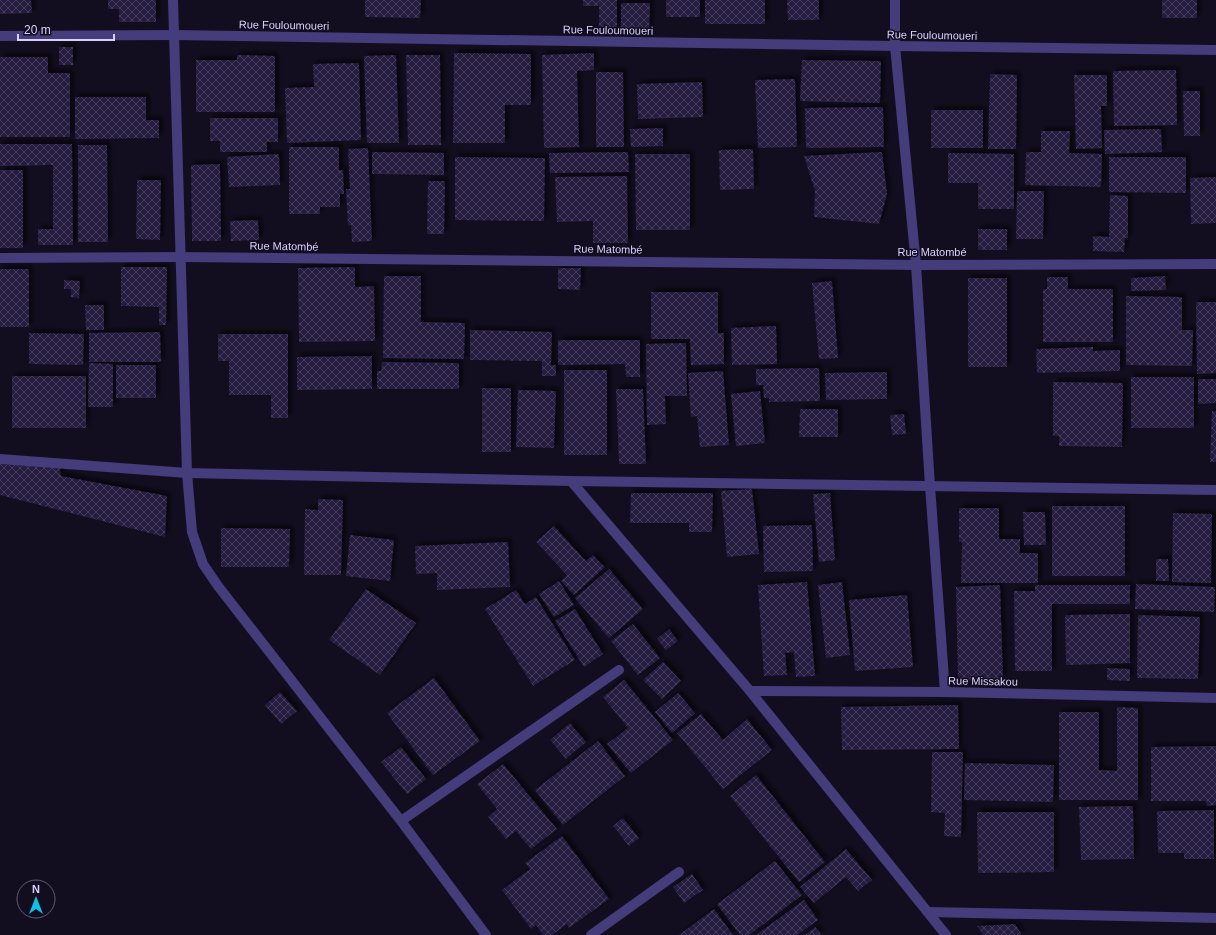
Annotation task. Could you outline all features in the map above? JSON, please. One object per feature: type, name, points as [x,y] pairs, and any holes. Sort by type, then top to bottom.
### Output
[{"type":"street","points":[[173,0],[187,473],[192,532],[203,564],[218,586],[401,821],[486,935]]},
{"type":"street","points":[[894,0],[895,46],[916,265],[945,692]]},
{"type":"street","name":"Rue Fouloumoueri","points":[[0,36],[174,35],[1216,50]]},
{"type":"street","name":"Rue Matombé","points":[[0,258],[180,257],[916,265],[1216,264]]},
{"type":"street","points":[[0,459],[187,473],[571,481],[1216,490]]},
{"type":"street","points":[[571,481],[750,691],[946,935]]},
{"type":"street","points":[[401,821],[619,670]]},
{"type":"street","name":"Rue Missakou","points":[[750,691],[945,692],[1216,698]]},
{"type":"street","points":[[591,935],[679,872]]},
{"type":"street","points":[[928,912],[1216,918]]},
{"type":"building","points":[[0,0],[31,0],[32,13],[0,14]]},
{"type":"building","points":[[108,0],[156,0],[156,22],[119,22],[119,9],[108,9]]},
{"type":"building","points":[[365,0],[421,0],[420,18],[365,17]]},
{"type":"building","points":[[583,0],[617,0],[617,27],[599,27],[599,6],[583,6]]},
{"type":"building","points":[[666,0],[700,0],[700,17],[666,17]]},
{"type":"building","points":[[705,0],[765,0],[765,24],[705,24]]},
{"type":"building","points":[[787,0],[819,0],[819,20],[788,20]]},
{"type":"building","points":[[1162,0],[1197,0],[1197,18],[1162,18]]},
{"type":"building","points":[[621,3],[650,3],[649,30],[621,29]]},
{"type":"building","points":[[59,47],[73,47],[73,65],[59,65]]},
{"type":"building","points":[[454,53],[531,54],[531,105],[505,105],[505,143],[453,143]]},
{"type":"building","points":[[594,53],[594,70],[577,71],[579,147],[544,148],[542,55]]},
{"type":"building","points":[[237,55],[275,56],[275,112],[196,112],[196,60],[237,60]]},
{"type":"building","points":[[396,55],[399,143],[367,143],[364,56]]},
{"type":"building","points":[[406,55],[440,55],[441,145],[408,145]]},
{"type":"building","points":[[0,57],[48,57],[48,73],[70,73],[70,137],[0,137]]},
{"type":"building","points":[[802,60],[881,61],[880,103],[800,101]]},
{"type":"building","points":[[359,63],[361,140],[287,143],[285,88],[314,87],[313,64]]},
{"type":"building","points":[[1176,70],[1177,125],[1114,126],[1113,71]]},
{"type":"building","points":[[596,72],[623,72],[624,147],[596,147]]},
{"type":"building","points":[[990,74],[1017,75],[1016,149],[988,149]]},
{"type":"building","points":[[1074,75],[1107,75],[1107,106],[1101,106],[1102,148],[1076,149]]},
{"type":"building","points":[[795,79],[797,147],[758,148],[755,80]]},
{"type":"building","points":[[702,82],[703,117],[638,119],[637,84]]},
{"type":"building","points":[[1183,91],[1200,91],[1200,136],[1184,136]]},
{"type":"building","points":[[75,97],[146,97],[146,120],[159,120],[159,138],[75,139]]},
{"type":"building","points":[[883,107],[884,147],[806,148],[805,108]]},
{"type":"building","points":[[931,110],[983,110],[983,148],[931,148]]},
{"type":"building","points":[[210,118],[278,118],[278,142],[267,142],[267,152],[220,152],[220,141],[210,141]]},
{"type":"building","points":[[663,128],[663,146],[631,147],[630,129]]},
{"type":"building","points":[[1161,129],[1162,152],[1105,154],[1104,130]]},
{"type":"building","points":[[1041,131],[1070,131],[1069,153],[1102,154],[1101,187],[1025,185],[1026,152],[1041,152]]},
{"type":"building","points":[[0,144],[72,144],[73,245],[38,245],[38,229],[53,229],[53,165],[0,166]]},
{"type":"building","points":[[78,145],[107,145],[108,242],[78,242]]},
{"type":"building","points":[[289,147],[339,147],[339,170],[343,170],[344,194],[340,194],[340,207],[320,207],[320,214],[289,214]]},
{"type":"building","points":[[368,148],[372,241],[352,242],[351,225],[348,226],[346,189],[350,189],[348,149]]},
{"type":"building","points":[[753,149],[754,189],[720,190],[719,150]]},
{"type":"building","points":[[372,152],[444,153],[444,175],[372,174]]},
{"type":"building","points":[[628,152],[629,172],[550,173],[549,153]]},
{"type":"building","points":[[882,152],[887,194],[879,224],[814,217],[815,191],[804,156]]},
{"type":"building","points":[[948,153],[1014,154],[1014,209],[978,209],[978,183],[948,183]]},
{"type":"building","points":[[279,154],[280,185],[229,187],[227,157]]},
{"type":"building","points":[[635,154],[690,154],[690,230],[636,230]]},
{"type":"building","points":[[455,157],[545,158],[544,221],[455,220]]},
{"type":"building","points":[[1109,157],[1186,157],[1186,193],[1109,192]]},
{"type":"building","points":[[220,164],[221,241],[192,241],[191,165]]},
{"type":"building","points":[[0,170],[23,170],[23,248],[0,248]]},
{"type":"building","points":[[627,176],[628,243],[593,243],[593,221],[557,222],[555,177]]},
{"type":"building","points":[[1216,177],[1216,223],[1191,224],[1190,178]]},
{"type":"building","points":[[137,180],[161,180],[160,240],[136,239]]},
{"type":"building","points":[[428,181],[445,181],[444,234],[427,234]]},
{"type":"building","points":[[1017,191],[1044,191],[1043,239],[1016,239]]},
{"type":"building","points":[[1110,195],[1128,196],[1128,238],[1125,238],[1124,252],[1093,251],[1093,236],[1109,237]]},
{"type":"building","points":[[258,220],[259,240],[231,241],[230,221]]},
{"type":"building","points":[[978,229],[1007,229],[1007,250],[978,250]]},
{"type":"building","points":[[121,267],[167,267],[166,325],[159,325],[159,307],[121,306]]},
{"type":"building","points":[[355,267],[355,287],[374,286],[375,341],[299,342],[298,268]]},
{"type":"building","points":[[558,268],[581,268],[580,290],[558,289]]},
{"type":"building","points":[[0,269],[29,269],[29,327],[0,327]]},
{"type":"building","points":[[384,276],[421,276],[421,322],[465,323],[464,359],[383,358]]},
{"type":"building","points":[[1165,276],[1166,290],[1131,291],[1131,278]]},
{"type":"building","points":[[1047,277],[1068,277],[1068,289],[1113,289],[1113,342],[1043,342],[1043,289],[1047,289]]},
{"type":"building","points":[[968,278],[1007,278],[1007,367],[968,367]]},
{"type":"building","points":[[64,280],[80,281],[79,298],[71,297],[71,289],[64,289]]},
{"type":"building","points":[[832,281],[838,358],[819,359],[812,283]]},
{"type":"building","points":[[651,292],[718,292],[718,333],[724,333],[724,364],[691,365],[690,339],[651,339]]},
{"type":"building","points":[[1126,296],[1182,297],[1182,330],[1193,330],[1192,366],[1126,365]]},
{"type":"building","points":[[1196,302],[1216,302],[1216,373],[1197,374]]},
{"type":"building","points":[[85,305],[104,305],[104,330],[86,330]]},
{"type":"building","points":[[776,326],[777,364],[732,365],[731,328]]},
{"type":"building","points":[[470,330],[552,332],[551,365],[556,365],[556,376],[542,376],[542,361],[470,360]]},
{"type":"building","points":[[160,332],[161,362],[89,362],[89,333]]},
{"type":"building","points":[[29,333],[84,334],[83,365],[29,364]]},
{"type":"building","points":[[218,334],[288,334],[288,418],[271,418],[271,395],[229,395],[229,361],[218,361]]},
{"type":"building","points":[[558,340],[640,340],[640,377],[626,377],[625,364],[558,365]]},
{"type":"building","points":[[686,343],[687,396],[665,396],[666,424],[647,425],[646,344]]},
{"type":"building","points":[[1093,347],[1093,351],[1120,350],[1120,371],[1037,373],[1036,349]]},
{"type":"building","points":[[372,356],[372,389],[297,390],[297,357]]},
{"type":"building","points":[[382,362],[459,363],[459,389],[377,389],[377,371],[381,371]]},
{"type":"building","points":[[89,363],[113,364],[113,407],[88,407]]},
{"type":"building","points":[[116,365],[156,365],[156,398],[116,398]]},
{"type":"building","points":[[819,368],[820,401],[769,402],[769,398],[764,398],[763,385],[756,385],[756,369]]},
{"type":"building","points":[[564,370],[607,370],[607,455],[564,455]]},
{"type":"building","points":[[723,371],[729,445],[700,447],[697,416],[691,417],[688,373]]},
{"type":"building","points":[[887,372],[887,399],[826,400],[825,373]]},
{"type":"building","points":[[12,376],[86,376],[86,428],[12,428]]},
{"type":"building","points":[[1131,377],[1194,377],[1194,428],[1131,428]]},
{"type":"building","points":[[1198,379],[1216,379],[1216,403],[1198,404]]},
{"type":"building","points":[[1053,382],[1123,383],[1122,447],[1059,446],[1059,436],[1053,436]]},
{"type":"building","points":[[482,388],[511,388],[511,452],[482,452]]},
{"type":"building","points":[[616,389],[643,389],[646,464],[619,464]]},
{"type":"building","points":[[518,390],[556,391],[554,448],[516,447]]},
{"type":"building","points":[[760,391],[765,443],[736,446],[731,394]]},
{"type":"building","points":[[800,409],[838,409],[838,437],[799,437]]},
{"type":"building","points":[[1212,411],[1216,411],[1216,462],[1210,462]]},
{"type":"building","points":[[904,414],[906,434],[892,435],[890,415]]},
{"type":"building","points":[[0,464],[60,468],[61,476],[167,496],[165,537],[0,495]]},
{"type":"building","points":[[752,489],[759,554],[727,557],[721,491]]},
{"type":"building","points":[[631,493],[713,493],[712,532],[689,532],[689,523],[630,523]]},
{"type":"building","points":[[830,493],[835,560],[819,562],[813,494]]},
{"type":"building","points":[[318,499],[343,500],[341,575],[304,575],[305,509],[318,510]]},
{"type":"building","points":[[1052,506],[1125,506],[1125,576],[1052,576]]},
{"type":"building","points":[[959,508],[999,508],[999,539],[1020,539],[1020,553],[1038,553],[1038,583],[961,583],[962,542],[959,542]]},
{"type":"building","points":[[1023,512],[1045,512],[1046,545],[1024,545]]},
{"type":"building","points":[[1173,513],[1212,514],[1211,583],[1172,582]]},
{"type":"building","points":[[812,525],[813,571],[764,572],[763,526]]},
{"type":"building","points":[[554,526],[586,561],[593,555],[605,567],[574,595],[561,581],[567,575],[536,542]]},
{"type":"building","points":[[221,528],[290,529],[289,567],[221,567]]},
{"type":"building","points":[[350,535],[394,540],[390,581],[346,576]]},
{"type":"building","points":[[508,542],[510,587],[437,590],[437,573],[416,574],[415,546]]},
{"type":"building","points":[[1156,559],[1168,559],[1169,581],[1156,581]]},
{"type":"building","points":[[609,569],[643,609],[609,638],[575,598]]},
{"type":"building","points":[[559,581],[574,605],[554,617],[539,594]]},
{"type":"building","points":[[807,582],[815,676],[796,677],[794,652],[785,653],[787,675],[764,676],[758,585]]},
{"type":"building","points":[[842,582],[850,655],[826,658],[818,585]]},
{"type":"building","points":[[1136,584],[1215,587],[1214,612],[1135,609]]},
{"type":"building","points":[[1000,585],[1003,679],[958,681],[956,587]]},
{"type":"building","points":[[1035,585],[1130,585],[1130,604],[1052,604],[1052,671],[1015,671],[1014,591],[1035,591]]},
{"type":"building","points":[[366,589],[416,623],[380,675],[329,640]]},
{"type":"building","points":[[516,590],[525,604],[536,597],[575,660],[533,686],[485,609]]},
{"type":"building","points":[[907,595],[913,667],[855,671],[849,600]]},
{"type":"building","points":[[575,609],[603,654],[584,667],[555,621]]},
{"type":"building","points":[[1130,614],[1130,663],[1066,665],[1065,615]]},
{"type":"building","points":[[1138,615],[1200,617],[1198,679],[1137,678]]},
{"type":"building","points":[[633,624],[660,658],[638,675],[611,641]]},
{"type":"building","points":[[669,629],[678,641],[666,650],[657,639]]},
{"type":"building","points":[[663,662],[681,681],[662,699],[643,680]]},
{"type":"building","points":[[1107,668],[1130,669],[1130,681],[1107,680]]},
{"type":"building","points":[[434,678],[480,741],[433,775],[387,713]]},
{"type":"building","points":[[624,680],[673,740],[631,773],[607,744],[628,728],[603,697]]},
{"type":"building","points":[[280,692],[297,711],[281,724],[265,705]]},
{"type":"building","points":[[678,693],[695,713],[672,733],[655,712]]},
{"type":"building","points":[[958,705],[959,749],[842,750],[841,707]]},
{"type":"building","points":[[1117,707],[1138,708],[1138,800],[1059,800],[1059,712],[1099,712],[1099,770],[1117,771]]},
{"type":"building","points":[[701,714],[723,740],[747,719],[772,750],[723,789],[677,733]]},
{"type":"building","points":[[570,723],[586,742],[566,759],[550,740]]},
{"type":"building","points":[[598,741],[625,776],[563,825],[535,790]]},
{"type":"building","points":[[1216,746],[1216,805],[1207,806],[1206,801],[1151,801],[1151,747]]},
{"type":"building","points":[[401,747],[426,779],[407,794],[381,762]]},
{"type":"building","points":[[932,752],[963,752],[961,837],[944,836],[945,813],[931,812]]},
{"type":"building","points":[[965,763],[1054,765],[1053,802],[964,800]]},
{"type":"building","points":[[503,764],[557,829],[531,849],[516,831],[506,839],[488,817],[497,809],[477,784]]},
{"type":"building","points":[[756,775],[825,862],[799,882],[730,796]]},
{"type":"building","points":[[1133,806],[1134,859],[1081,860],[1079,807]]},
{"type":"building","points":[[1214,810],[1214,859],[1184,859],[1184,853],[1158,853],[1157,811]]},
{"type":"building","points":[[977,812],[1054,812],[1054,872],[978,873]]},
{"type":"building","points":[[623,818],[639,838],[629,846],[613,826]]},
{"type":"building","points":[[562,836],[609,899],[569,928],[567,924],[552,935],[543,935],[536,925],[531,929],[502,890],[530,869],[525,863]]},
{"type":"building","points":[[846,849],[872,880],[858,891],[846,877],[814,903],[800,887]]},
{"type":"building","points":[[775,861],[802,895],[749,935],[740,935],[717,904]]},
{"type":"building","points":[[692,874],[703,890],[684,903],[673,887]]},
{"type":"building","points":[[804,900],[818,920],[797,935],[756,935]]},
{"type":"building","points":[[714,909],[733,935],[679,935]]},
{"type":"building","points":[[1015,924],[1022,935],[983,935],[977,926]]},
{"type":"building","points":[[815,927],[822,935],[805,935]]}]
